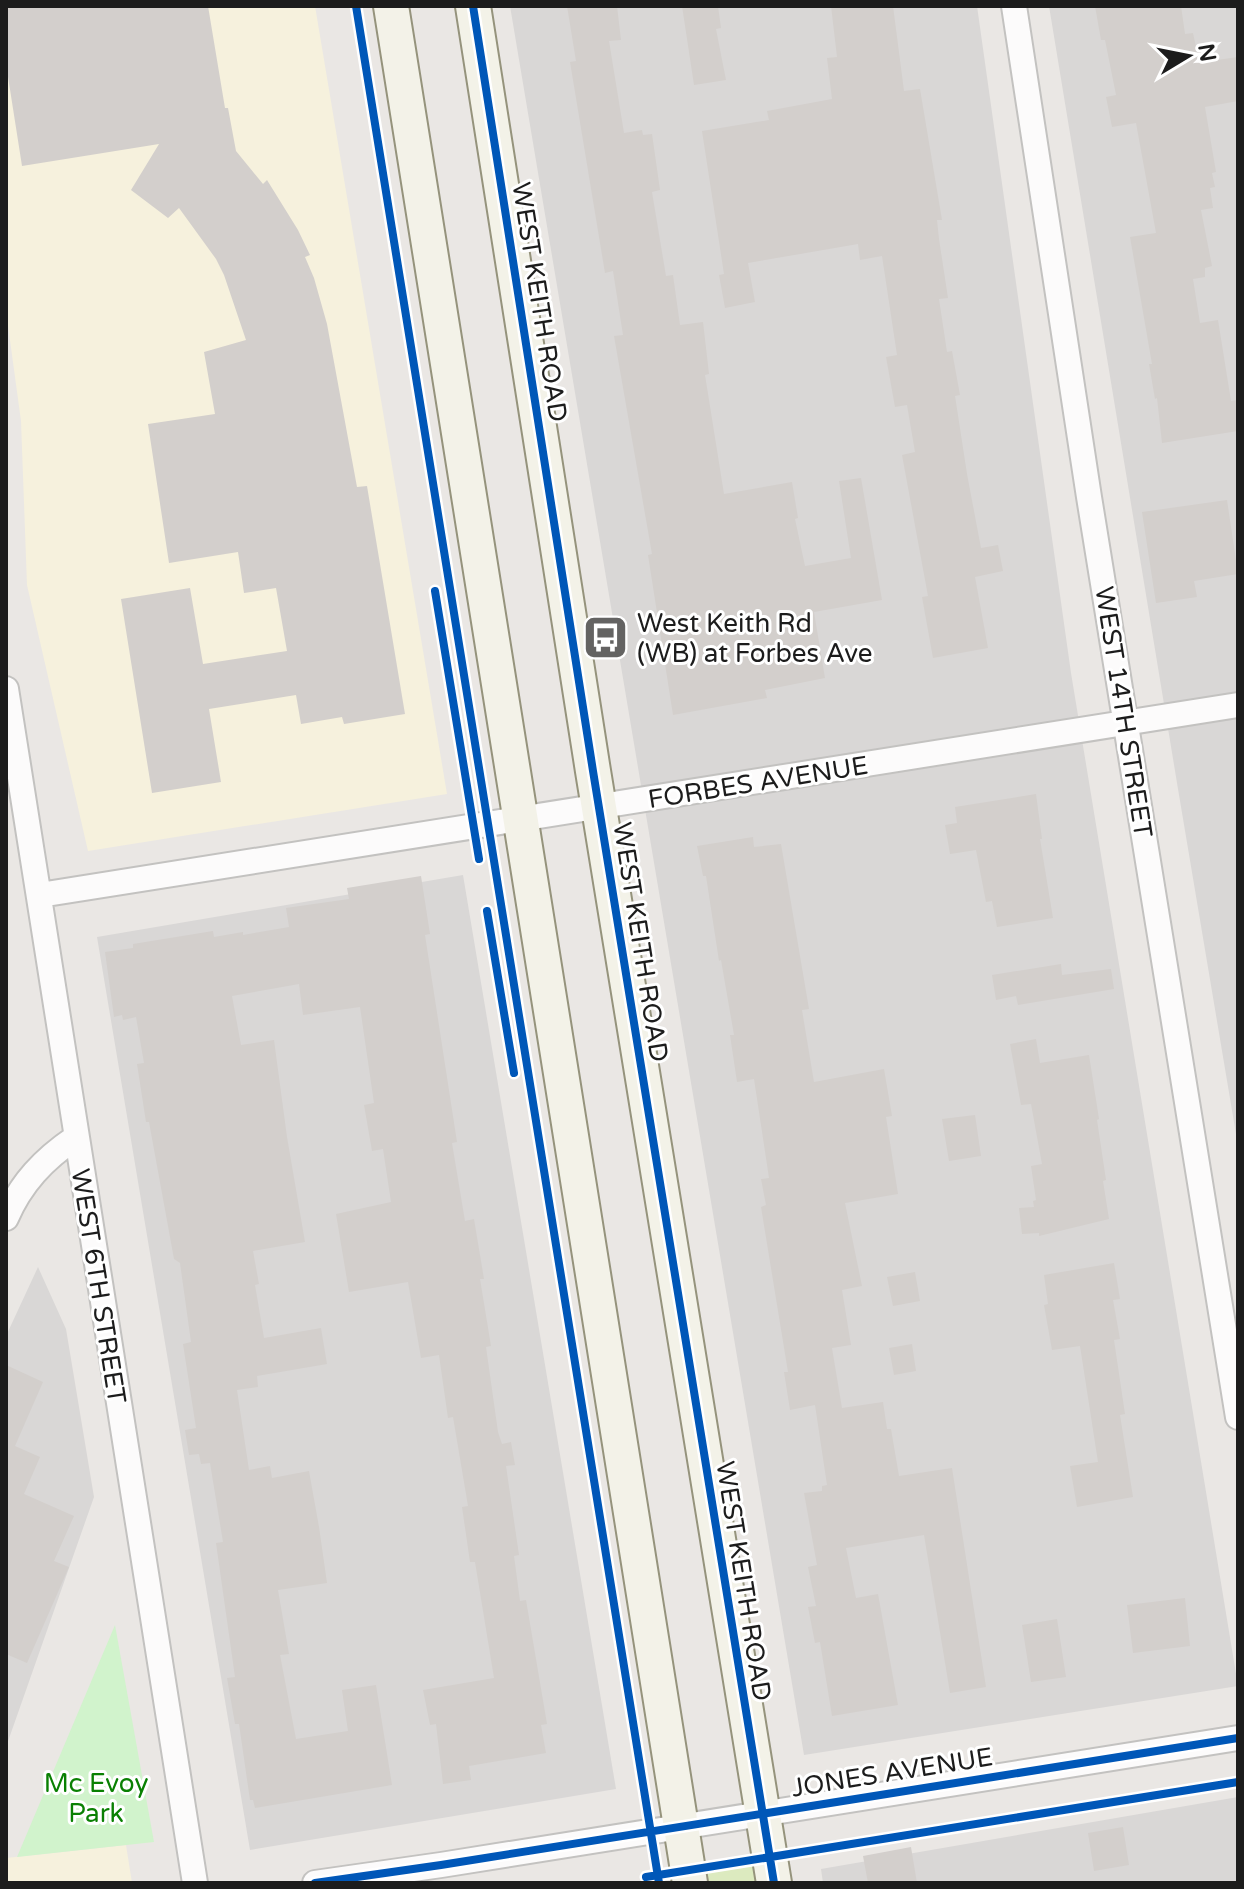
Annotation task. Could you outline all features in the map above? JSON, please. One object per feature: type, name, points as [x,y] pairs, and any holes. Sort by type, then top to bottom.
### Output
[{"type":"main road","points":[[391,6],[690,1883]]},
{"type":"main road","name":"WEST KEITH ROAD","points":[[473,6],[599,807],[774,1883]]},
{"type":"street","name":"WEST 14TH STREET","points":[[1014,6],[1238,1417]]},
{"type":"street","name":"WEST 6TH STREET","points":[[6,689],[195,1883]]},
{"type":"street","name":"FORBES AVENUE","points":[[40,895],[1238,705]]},
{"type":"street","points":[[6,1218],[15,1197],[49,1156],[75,1138]]},
{"type":"street","name":"JONES AVENUE","points":[[315,1883],[1238,1738]]},
{"type":"shaded area","points":[[6,6],[315,6],[447,794],[88,851],[27,585],[21,421],[6,311]]},
{"type":"shaded area","points":[[510,6],[977,6],[1071,673],[1238,1686],[804,1755]]},
{"type":"shaded area","points":[[1049,6],[1238,6],[1238,1146],[1178,789]]},
{"type":"shaded area","points":[[463,875],[616,1789],[250,1850],[97,937]]},
{"type":"shaded area","points":[[38,1267],[66,1329],[94,1497],[6,1747],[6,1336]]},
{"type":"shaded area","points":[[1238,1797],[1238,1883],[823,1883],[821,1869]]},
{"type":"shaded area","points":[[126,1845],[132,1883],[6,1883],[6,1858]]},
{"type":"green space","name":"Mc Evoy Park","points":[[115,1625],[154,1842],[17,1857]]},
{"type":"green space","points":[[753,1865],[756,1883],[707,1883],[705,1873]]},
{"type":"building","points":[[6,6],[208,6],[225,108],[228,108],[236,151],[263,184],[267,180],[310,255],[305,257],[327,324],[357,487],[367,486],[405,714],[344,724],[342,717],[301,724],[296,695],[209,709],[221,782],[152,793],[121,599],[190,588],[203,664],[287,651],[276,588],[244,593],[238,552],[169,563],[148,424],[215,414],[204,352],[246,340],[216,259],[179,208],[168,218],[131,190],[159,144],[22,166],[6,64]]},
{"type":"building","points":[[567,6],[617,6],[621,40],[609,41],[624,133],[642,130],[643,135],[652,134],[660,190],[652,192],[666,276],[673,275],[680,325],[703,322],[709,374],[705,375],[724,494],[792,482],[798,518],[795,519],[805,566],[851,558],[839,481],[861,478],[882,600],[814,612],[825,678],[765,690],[767,698],[673,715],[648,555],[652,554],[614,336],[623,335],[613,271],[605,273],[570,62],[576,61]]},
{"type":"building","points":[[682,6],[718,6],[721,28],[716,29],[726,80],[694,85]]},
{"type":"building","points":[[831,6],[893,6],[904,91],[920,89],[942,220],[937,220],[948,298],[939,299],[947,352],[952,351],[960,395],[955,396],[967,474],[981,548],[998,545],[1003,571],[975,577],[988,648],[933,658],[922,597],[928,596],[902,455],[915,452],[907,405],[895,407],[886,357],[897,355],[882,256],[860,260],[858,244],[748,263],[755,302],[725,308],[719,275],[724,274],[702,131],[769,120],[767,111],[832,99],[827,58],[837,57]]},
{"type":"building","points":[[1095,6],[1181,6],[1185,34],[1193,33],[1196,47],[1201,46],[1203,62],[1238,57],[1238,101],[1205,107],[1216,172],[1212,173],[1215,187],[1210,188],[1213,208],[1201,210],[1212,266],[1205,268],[1205,277],[1193,279],[1200,323],[1218,320],[1231,401],[1238,400],[1238,431],[1162,443],[1130,237],[1156,233],[1136,123],[1112,127],[1106,97],[1116,95]]},
{"type":"building","points":[[1227,500],[1238,574],[1194,581],[1197,597],[1156,603],[1142,512]]},
{"type":"building","points":[[1036,794],[1053,918],[997,927],[992,901],[986,902],[976,850],[950,854],[945,825],[957,823],[955,807]]},
{"type":"building","points":[[753,837],[754,847],[781,844],[809,1009],[802,1010],[814,1082],[884,1069],[892,1116],[886,1117],[898,1194],[845,1203],[862,1286],[842,1290],[851,1345],[832,1348],[842,1408],[883,1402],[899,1476],[952,1468],[986,1687],[950,1693],[924,1535],[846,1548],[856,1598],[878,1594],[898,1705],[832,1716],[820,1642],[815,1643],[808,1607],[816,1606],[808,1567],[817,1565],[804,1493],[822,1491],[822,1486],[827,1485],[815,1405],[790,1410],[784,1372],[788,1372],[761,1207],[766,1205],[761,1179],[769,1178],[754,1079],[737,1082],[730,1035],[734,1035],[706,876],[703,876],[697,846]]},
{"type":"building","points":[[421,876],[430,934],[425,935],[457,1142],[452,1143],[465,1221],[474,1219],[484,1279],[480,1279],[491,1346],[486,1347],[498,1432],[502,1444],[511,1442],[515,1465],[506,1466],[519,1555],[514,1556],[520,1601],[526,1600],[547,1724],[541,1725],[546,1753],[469,1766],[471,1780],[443,1784],[436,1724],[430,1725],[423,1690],[494,1678],[475,1562],[470,1562],[462,1507],[468,1506],[453,1417],[448,1418],[439,1355],[421,1358],[408,1282],[349,1292],[336,1214],[391,1202],[383,1149],[372,1151],[364,1105],[374,1103],[360,1007],[303,1015],[299,984],[232,996],[241,1045],[274,1040],[305,1242],[253,1251],[264,1338],[321,1328],[327,1364],[257,1376],[258,1387],[237,1390],[249,1470],[270,1466],[272,1478],[309,1471],[319,1527],[327,1583],[278,1590],[289,1654],[280,1655],[296,1739],[348,1731],[342,1690],[376,1685],[392,1785],[255,1808],[253,1800],[250,1800],[239,1724],[235,1724],[227,1678],[235,1677],[216,1543],[223,1542],[210,1463],[201,1464],[199,1454],[189,1455],[185,1430],[196,1428],[183,1344],[191,1342],[180,1263],[174,1259],[149,1122],[146,1122],[137,1064],[144,1063],[136,1017],[123,1020],[122,1015],[114,1017],[105,952],[133,948],[133,944],[213,931],[214,937],[289,927],[286,908],[349,899],[347,888]]},
{"type":"building","points":[[1061,964],[1062,975],[1111,969],[1114,989],[1018,1005],[1016,996],[996,1000],[992,975]]},
{"type":"building","points":[[1036,1039],[1040,1063],[1089,1055],[1109,1219],[1039,1236],[1039,1233],[1022,1234],[1019,1208],[1034,1207],[1033,1201],[1036,1200],[1031,1166],[1042,1164],[1031,1104],[1021,1105],[1010,1044]]},
{"type":"building","points":[[975,1115],[981,1156],[949,1161],[942,1119]]},
{"type":"building","points":[[1114,1263],[1120,1299],[1113,1300],[1120,1339],[1114,1340],[1125,1414],[1120,1415],[1133,1497],[1077,1507],[1070,1466],[1098,1462],[1080,1346],[1052,1350],[1044,1305],[1048,1304],[1044,1275]]},
{"type":"building","points":[[915,1272],[920,1301],[893,1306],[887,1277]]},
{"type":"building","points":[[912,1344],[916,1371],[894,1375],[889,1348]]},
{"type":"building","points":[[6,1365],[43,1382],[15,1446],[40,1457],[24,1494],[74,1516],[54,1561],[69,1567],[27,1663],[6,1654]]},
{"type":"building","points":[[1185,1598],[1190,1646],[1133,1653],[1127,1605]]},
{"type":"building","points":[[1057,1619],[1066,1677],[1031,1682],[1022,1625]]},
{"type":"building","points":[[1123,1827],[1129,1865],[1094,1871],[1088,1833]]},
{"type":"building","points":[[911,1847],[917,1883],[868,1883],[863,1856]]},
{"type":"cycle path","points":[[356,6],[659,1883]]},
{"type":"cycle path","points":[[473,6],[593,771],[774,1883]]},
{"type":"cycle path","points":[[435,591],[479,859]]},
{"type":"cycle path","points":[[487,911],[514,1073]]},
{"type":"cycle path","points":[[315,1883],[1238,1738]]},
{"type":"cycle path","points":[[646,1877],[1238,1782]]},
{"type":"place","name":"West Keith Rd (WB) at Forbes Ave","points":[[606,638]]}]
